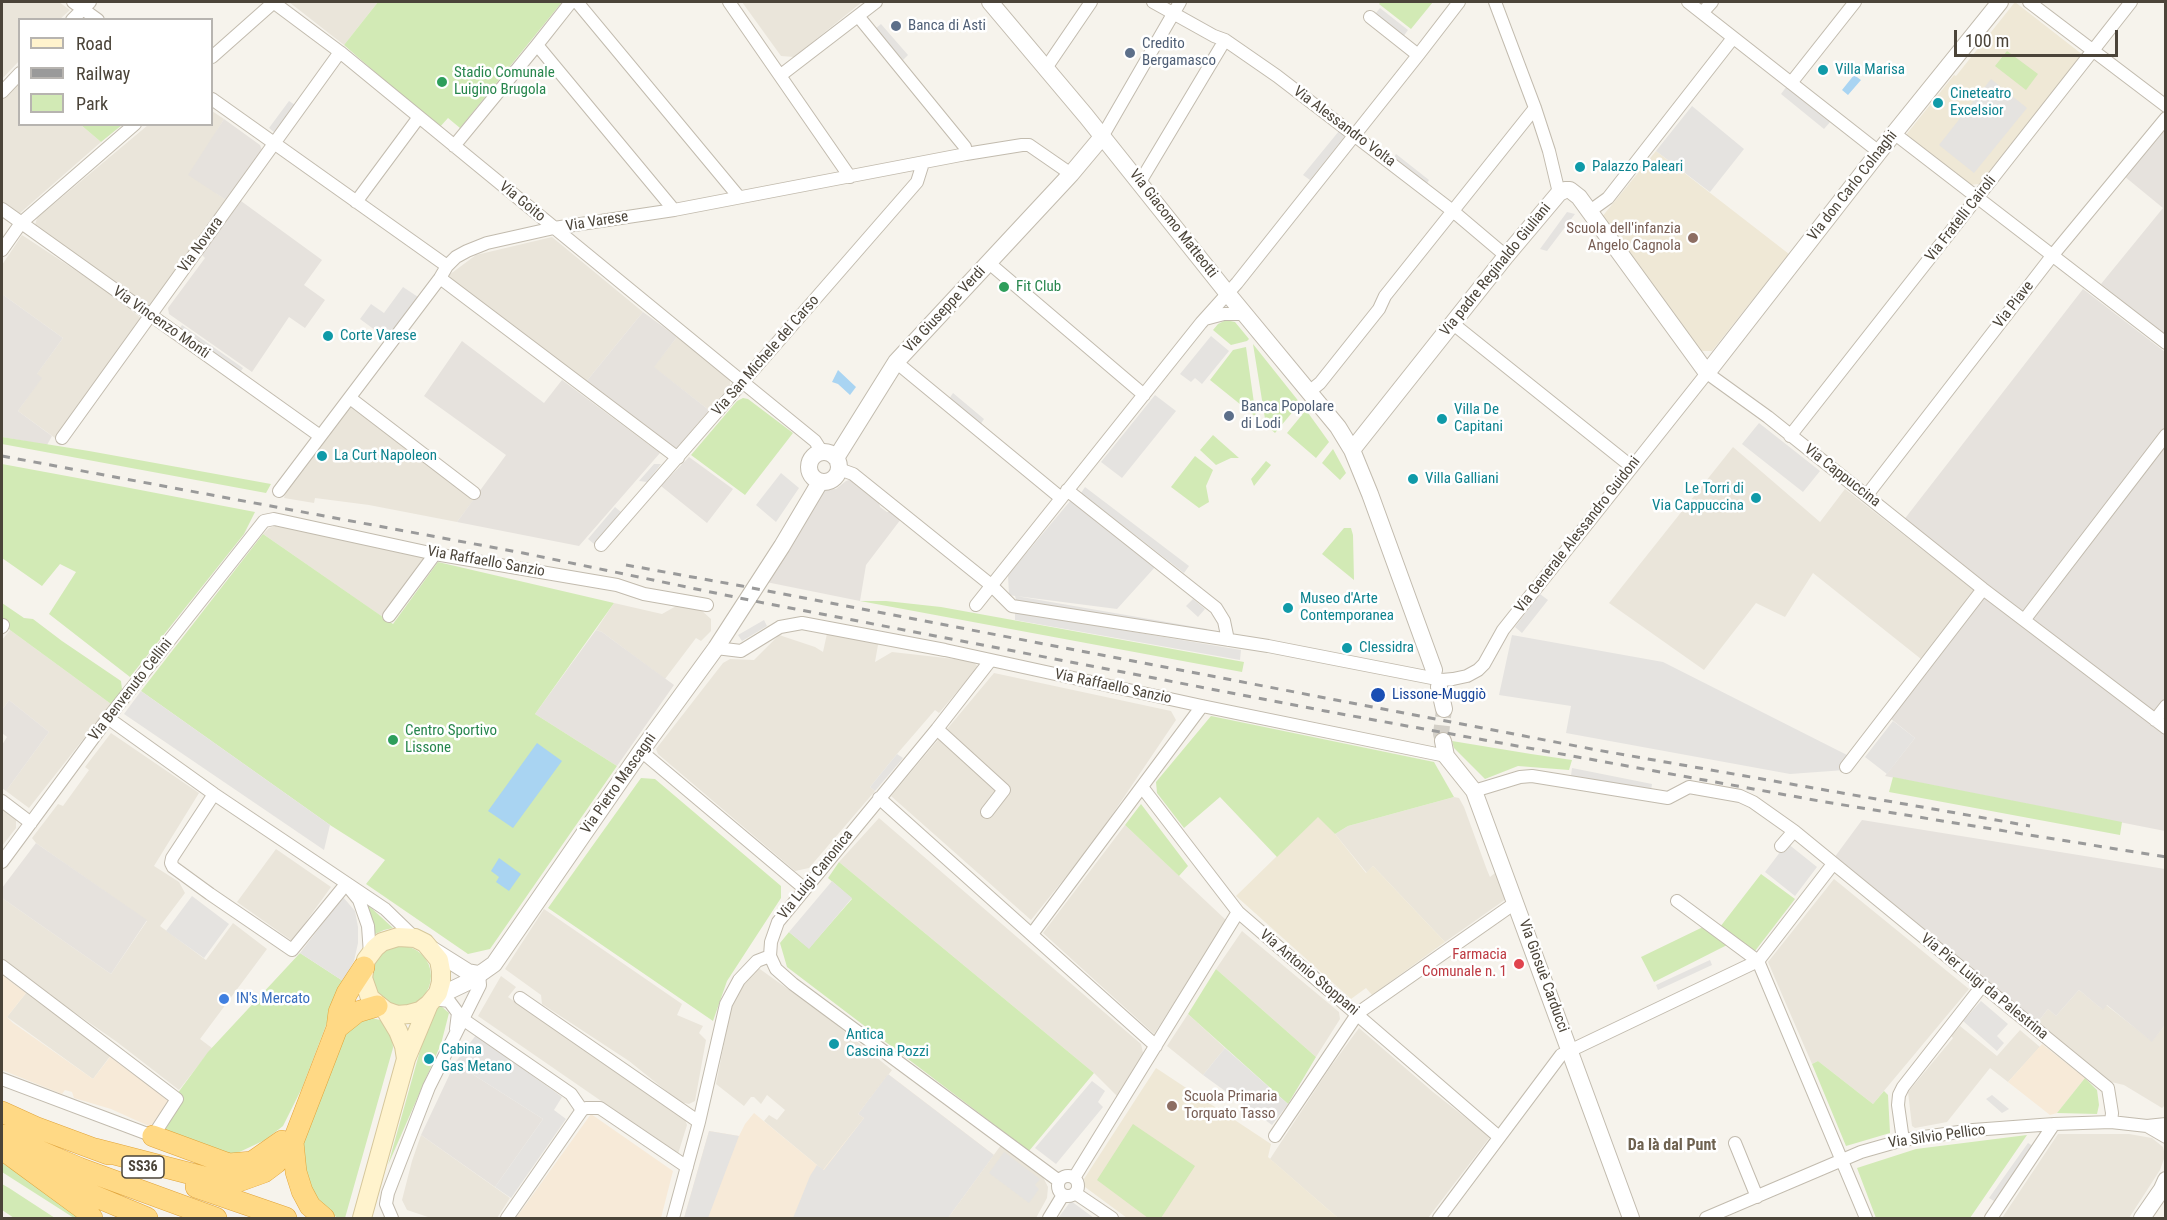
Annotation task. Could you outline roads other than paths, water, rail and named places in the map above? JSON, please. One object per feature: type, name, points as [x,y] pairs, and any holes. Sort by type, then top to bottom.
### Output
[{"type":"highway","points":[[95,1149],[219,1181],[238,1181],[264,1172],[276,1163],[297,1134],[337,1028],[339,1012],[347,993],[367,961]]},
{"type":"highway","points":[[337,1028],[357,1012],[382,1009]]},
{"type":"highway","name":"SS36","points":[[2,1112],[36,1127],[286,1218]]},
{"type":"highway","points":[[153,1136],[213,1159],[229,1164],[240,1164],[252,1162],[297,1134]]},
{"type":"highway","points":[[297,1134],[296,1172],[302,1191],[310,1206],[324,1218]]},
{"type":"highway","name":"SS36","points":[[2,1135],[79,1168],[216,1218]]},
{"type":"highway","points":[[2,1149],[85,1209],[92,1218]]},
{"type":"highway","points":[[32,1170],[147,1218]]},
{"type":"main road","points":[[362,1218],[406,1059],[441,982],[439,960],[433,950],[415,938],[398,937],[375,948],[367,961],[365,988],[382,1009],[404,1046],[406,1059]]},
{"type":"main road","name":"Via Pietro Mascagni","points":[[382,1009],[398,1015],[409,1014],[420,1011],[434,998]]},
{"type":"street","points":[[213,56],[273,2]]},
{"type":"street","name":"Via Goito","points":[[273,2],[340,52],[815,441],[832,460],[853,474],[991,585],[1012,606],[1228,640],[1438,679]]},
{"type":"street","points":[[454,146],[570,2]]},
{"type":"street","points":[[577,2],[739,197]]},
{"type":"street","points":[[729,2],[850,177]]},
{"type":"street","points":[[781,75],[876,2]]},
{"type":"street","name":"Via Giacomo Matteotti","points":[[990,2],[1140,182],[1228,294],[1338,427],[1352,450]]},
{"type":"street","points":[[1046,68],[1091,2]]},
{"type":"street","name":"Via Alessandro Volta","points":[[1153,2],[1225,40],[1354,134],[1506,256]]},
{"type":"street","points":[[1102,136],[1180,2]]},
{"type":"street","points":[[976,604],[1144,394],[1228,294],[1459,2]]},
{"type":"street","name":"Via padre Reginaldo Giuliani","points":[[1352,450],[1559,193],[1549,150],[1535,108],[1495,2]]},
{"type":"street","points":[[1688,2],[1879,152]]},
{"type":"street","points":[[1702,13],[1712,2]]},
{"type":"street","points":[[1791,83],[1855,2]]},
{"type":"street","name":"Via don Carlo Colnaghi","points":[[1707,373],[1879,152],[2001,2]]},
{"type":"street","points":[[2029,2],[2166,106]]},
{"type":"street","name":"Via Fratelli Cairoli","points":[[1790,436],[2131,2]]},
{"type":"street","points":[[73,18],[82,4],[96,18]]},
{"type":"street","points":[[858,16],[965,147],[966,154]]},
{"type":"street","points":[[1370,17],[1418,55]]},
{"type":"street","points":[[1590,211],[1608,198],[1733,38]]},
{"type":"street","points":[[1140,182],[1225,40]]},
{"type":"street","points":[[537,45],[674,210]]},
{"type":"street","name":"Via Novara","points":[[62,438],[340,52]]},
{"type":"street","points":[[2,92],[18,76]]},
{"type":"street","points":[[213,100],[447,266]]},
{"type":"street","points":[[1309,392],[1320,383],[1379,309],[1385,296],[1535,108]]},
{"type":"street","points":[[356,202],[419,117]]},
{"type":"street","name":"Via Piave","points":[[1867,495],[2052,256],[2166,118]]},
{"type":"street","points":[[2,250],[21,223],[133,126]]},
{"type":"street","points":[[1895,134],[2166,344]]},
{"type":"street","name":"Via Giuseppe Verdi","points":[[716,648],[820,482],[832,480],[832,460],[896,363],[1071,174],[1102,136]]},
{"type":"street","name":"Via Varese","points":[[279,490],[447,266],[456,257],[487,243],[554,228],[674,210],[966,154],[1029,146],[1071,174]]},
{"type":"street","name":"Via San Michele del Carso","points":[[601,545],[917,182],[923,163]]},
{"type":"street","name":"Via Cappuccina","points":[[1559,193],[1570,190],[1579,197],[1707,373],[1867,495],[1983,589],[2166,728]]},
{"type":"street","name":"Via Vincenzo Monti","points":[[2,209],[320,436]]},
{"type":"street","points":[[989,263],[1144,394]]},
{"type":"street","points":[[440,278],[678,458]]},
{"type":"street","points":[[1205,319],[1224,314],[1245,314]]},
{"type":"street","points":[[1452,324],[1632,467]]},
{"type":"street","points":[[896,363],[1064,494],[1216,608],[1224,621],[1228,640]]},
{"type":"street","name":"Via Generale Alessandro Guidoni","points":[[1438,679],[1467,676],[1485,664],[1503,630],[1707,373]]},
{"type":"street","points":[[350,398],[474,493]]},
{"type":"street","points":[[2025,619],[2166,435]]},
{"type":"street","points":[[1352,450],[1408,594],[1438,679],[1444,709]]},
{"type":"street","name":"Via Giuseppe Verdi","points":[[820,482],[810,473],[810,464],[814,456],[832,460]]},
{"type":"street","name":"Via Raffaello Sanzio","points":[[264,521],[274,519],[435,554],[618,585],[644,594],[707,605]]},
{"type":"street","name":"Via Benvenuto Cellini","points":[[2,862],[108,718],[264,521]]},
{"type":"street","points":[[389,616],[435,554]]},
{"type":"street","points":[[1846,767],[1983,589]]},
{"type":"street","name":"Via Raffaello Sanzio","points":[[716,648],[741,651],[780,627],[802,623],[945,650],[1202,706],[1444,748]]},
{"type":"street","name":"Via Pietro Mascagni","points":[[434,998],[470,981],[494,964],[641,751],[716,648]]},
{"type":"street","name":"Via Luigi Canonica","points":[[770,956],[771,942],[778,922],[990,661]]},
{"type":"street","points":[[1032,934],[1202,706]]},
{"type":"street","points":[[2155,720],[2166,706]]},
{"type":"street","points":[[108,718],[214,794],[385,909],[415,938]]},
{"type":"street","points":[[937,729],[1004,790],[987,812]]},
{"type":"street","name":"Via Giosuè Carducci","points":[[1444,748],[1474,791],[1631,1218]]},
{"type":"street","points":[[641,751],[805,890]]},
{"type":"street","name":"Via Pier Luigi da Palestrina","points":[[1474,791],[1520,777],[1532,776],[1668,798],[1689,787],[1740,796],[1753,801],[1794,831],[2108,1088],[2111,1122]]},
{"type":"street","name":"Via Antonio Stoppani","points":[[1142,787],[1238,912],[1358,1013],[1499,1137]]},
{"type":"street","points":[[214,794],[171,863],[173,867],[292,950],[346,884]]},
{"type":"street","points":[[879,798],[1156,1046]]},
{"type":"street","points":[[2,801],[31,823]]},
{"type":"street","points":[[1781,846],[1794,831]]},
{"type":"street","points":[[1439,1218],[1562,1055],[1758,961],[1833,864]]},
{"type":"street","points":[[346,884],[359,900],[368,926],[367,961]]},
{"type":"street","points":[[1677,901],[1758,961],[1866,1218]]},
{"type":"street","points":[[1275,1136],[1358,1013],[1515,903]]},
{"type":"street","points":[[1074,1178],[1238,912]]},
{"type":"street","points":[[391,1217],[386,1204],[388,1193],[429,1087],[480,985],[479,974],[468,972],[433,950]]},
{"type":"street","points":[[673,1218],[699,1122],[726,1004],[739,980],[757,961],[770,956],[776,969],[793,984],[1059,1181]]},
{"type":"street","points":[[2,966],[177,1097],[177,1101],[153,1136],[2,1079]]},
{"type":"street","points":[[1903,1140],[1898,1105],[1903,1087],[1982,986]]},
{"type":"street","points":[[434,998],[449,1001],[458,1013],[456,1034]]},
{"type":"street","points":[[520,998],[699,1122]]},
{"type":"street","points":[[464,1020],[571,1094],[582,1110]]},
{"type":"street","points":[[507,1218],[582,1110],[600,1108],[687,1167]]},
{"type":"street","name":"Via Silvio Pellico","points":[[1706,1218],[1878,1146],[1903,1140],[1973,1130],[2054,1124],[2111,1122],[2147,1126],[2166,1124]]},
{"type":"street","points":[[1991,1218],[2054,1124]]},
{"type":"street","name":"Via Silvio Pellico","points":[[2147,1126],[2166,1137]]},
{"type":"street","points":[[1735,1143],[1757,1197]]},
{"type":"street","points":[[1049,1218],[1078,1185],[1074,1178],[1067,1176],[1059,1181]]},
{"type":"street","points":[[1059,1181],[1058,1189],[1112,1218]]},
{"type":"street","points":[[2142,1218],[2165,1187]]},
{"type":"water","points":[[1854,75],[1861,80],[1848,95],[1842,90]]},
{"type":"water","points":[[838,370],[856,387],[850,395],[838,384],[832,382]]},
{"type":"water","points":[[537,743],[562,761],[513,828],[488,811]]},
{"type":"water","points":[[499,858],[521,874],[509,891],[496,882],[499,877],[491,871]]},
{"type":"tunnel","points":[[1443,741],[1441,734],[1444,709]]},
{"type":"railway","points":[[2,456],[523,553],[754,601],[1325,711],[1825,802],[2166,857]]},
{"type":"railway","points":[[626,565],[1597,750],[2030,826]]},
{"type":"place","name":"Banca di Asti","points":[[896,26]]},
{"type":"place","name":"Credito Bergamasco","points":[[1130,53]]},
{"type":"place","name":"Villa Marisa","points":[[1823,70]]},
{"type":"place","name":"Stadio Comunale Luigino Brugola","points":[[442,82]]},
{"type":"place","name":"Cineteatro Excelsior","points":[[1938,103]]},
{"type":"place","name":"Palazzo Paleari","points":[[1580,167]]},
{"type":"place","name":"Scuola dell'infanzia Angelo Cagnola","points":[[1693,238]]},
{"type":"place","name":"Fit Club","points":[[1004,287]]},
{"type":"place","name":"Corte Varese","points":[[328,336]]},
{"type":"place","name":"Banca Popolare di Lodi","points":[[1229,416]]},
{"type":"place","name":"Villa De Capitani","points":[[1442,419]]},
{"type":"place","name":"La Curt Napoleon","points":[[322,456]]},
{"type":"place","name":"Villa Galliani","points":[[1413,479]]},
{"type":"place","name":"Le Torri di Via Cappuccina","points":[[1756,498]]},
{"type":"place","name":"Museo d'Arte Contemporanea","points":[[1288,608]]},
{"type":"place","name":"Clessidra","points":[[1347,648]]},
{"type":"place","name":"Lissone-Muggiò","points":[[1378,695]]},
{"type":"place","name":"Centro Sportivo Lissone","points":[[393,740]]},
{"type":"place","name":"Farmacia Comunale n. 1","points":[[1519,964]]},
{"type":"place","name":"IN's Mercato","points":[[224,999]]},
{"type":"place","name":"Antica Cascina Pozzi","points":[[834,1044]]},
{"type":"place","name":"Cabina Gas Metano","points":[[429,1059]]},
{"type":"place","name":"Scuola Primaria Torquato Tasso","points":[[1172,1106]]},
{"type":"district","name":"Da là dal Punt","points":[[1672,1146]]}]
